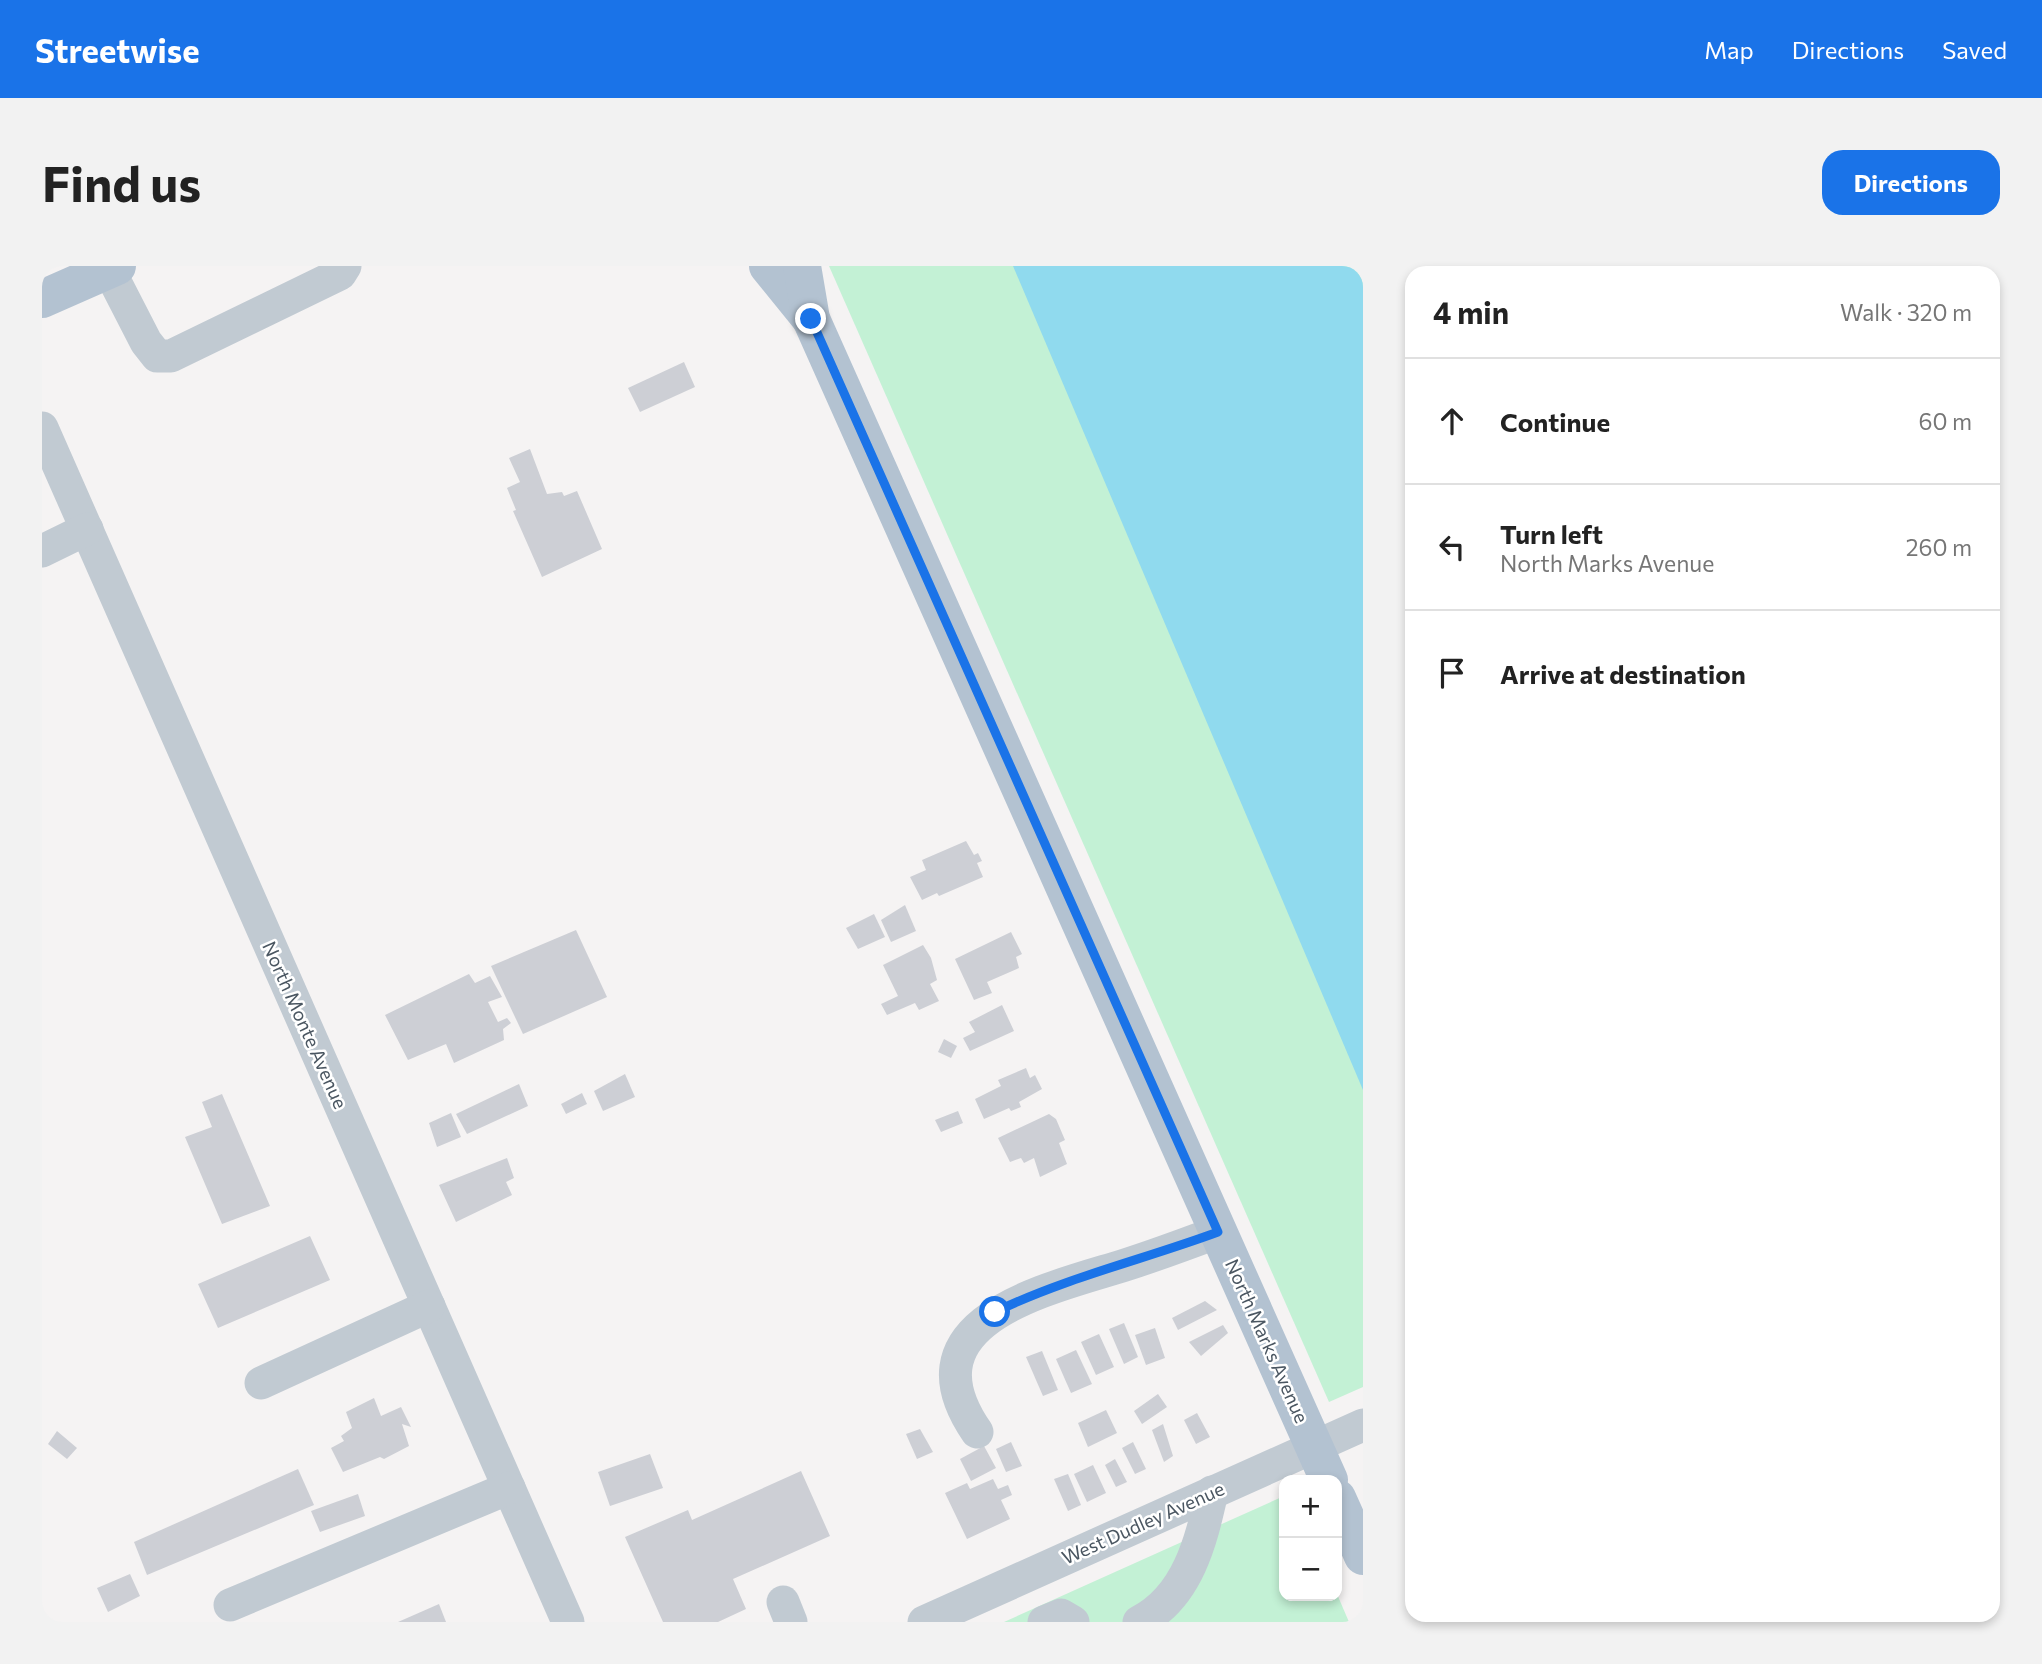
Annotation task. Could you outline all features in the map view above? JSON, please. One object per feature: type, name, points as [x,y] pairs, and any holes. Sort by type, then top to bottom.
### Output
[{"type":"main road","name":"North Marks Avenue","points":[[768,266],[811,319]]},
{"type":"main road","name":"North Marks Avenue","points":[[802,266],[811,319],[1327,1475]]},
{"type":"main road","points":[[42,299],[113,268]]},
{"type":"main road","points":[[1342,1509],[1363,1556]]},
{"type":"street","points":[[113,268],[146,342],[157,356],[171,356],[340,274],[345,266]]},
{"type":"street","name":"North Monte Avenue","points":[[42,428],[568,1622]]},
{"type":"street","points":[[42,551],[87,529]]},
{"type":"street","points":[[977,1432],[961,1405],[955,1387],[954,1370],[964,1346],[978,1327],[995,1312],[1047,1289],[1150,1258],[1218,1232]]},
{"type":"street","points":[[261,1383],[429,1306]]},
{"type":"street","name":"West Dudley Avenue","points":[[943,1618],[1212,1492],[1363,1425]]},
{"type":"street","points":[[230,1605],[509,1488]]},
{"type":"street","points":[[1139,1622],[1150,1616],[1187,1577],[1212,1492]]},
{"type":"street","points":[[1044,1622],[1061,1615],[1073,1622]]},
{"type":"green space","points":[[829,266],[1363,266],[1363,1387],[1329,1402]]},
{"type":"green space","points":[[1279,1498],[1279,1601],[1340,1601],[1349,1622],[1004,1622]]},
{"type":"water","points":[[1013,266],[1363,266],[1363,1090]]},
{"type":"building","points":[[684,362],[695,387],[640,412],[628,388]]},
{"type":"building","points":[[530,449],[547,494],[562,492],[564,496],[577,491],[602,549],[542,577],[513,511],[516,510],[507,488],[520,482],[509,458]]},
{"type":"building","points":[[966,841],[974,855],[978,853],[982,861],[977,863],[983,877],[939,896],[937,893],[922,900],[910,877],[926,870],[922,860]]},
{"type":"building","points":[[905,905],[916,931],[891,942],[881,920]]},
{"type":"building","points":[[874,914],[885,937],[858,949],[846,928]]},
{"type":"building","points":[[576,930],[607,997],[523,1034],[491,966]]},
{"type":"building","points":[[1011,932],[1022,954],[1016,957],[1019,968],[987,982],[992,993],[974,1000],[955,959]]},
{"type":"building","points":[[923,945],[931,958],[937,980],[930,984],[939,1001],[919,1010],[915,1003],[887,1015],[881,1004],[898,996],[883,965]]},
{"type":"building","points":[[469,974],[475,983],[490,976],[502,997],[488,1002],[498,1022],[507,1018],[511,1023],[503,1029],[504,1040],[454,1063],[446,1044],[408,1060],[385,1015]]},
{"type":"building","points":[[1002,1005],[1014,1031],[970,1051],[963,1038],[975,1032],[969,1022]]},
{"type":"building","points":[[944,1039],[957,1046],[951,1058],[938,1052]]},
{"type":"building","points":[[1026,1068],[1030,1078],[1035,1075],[1042,1089],[1019,1102],[1021,1107],[1011,1111],[1009,1108],[984,1119],[975,1099],[1001,1086],[998,1080]]},
{"type":"building","points":[[625,1074],[635,1097],[603,1111],[594,1091]]},
{"type":"building","points":[[519,1084],[528,1106],[467,1134],[456,1114]]},
{"type":"building","points":[[582,1093],[587,1104],[566,1114],[561,1104]]},
{"type":"building","points":[[222,1094],[270,1206],[222,1224],[185,1137],[212,1127],[202,1102]]},
{"type":"building","points":[[958,1111],[963,1123],[941,1132],[935,1120]]},
{"type":"building","points":[[451,1113],[461,1137],[437,1147],[429,1123]]},
{"type":"building","points":[[1049,1114],[1056,1119],[1065,1140],[1059,1143],[1067,1164],[1040,1177],[1034,1158],[1024,1163],[1021,1158],[1010,1162],[998,1138]]},
{"type":"building","points":[[507,1158],[514,1178],[506,1182],[512,1195],[456,1222],[439,1185]]},
{"type":"building","points":[[310,1236],[330,1280],[218,1328],[198,1284]]},
{"type":"building","points":[[1205,1301],[1217,1310],[1178,1330],[1172,1318]]},
{"type":"building","points":[[1124,1323],[1138,1357],[1124,1364],[1109,1329]]},
{"type":"building","points":[[1223,1325],[1228,1333],[1201,1356],[1189,1342]]},
{"type":"building","points":[[1155,1328],[1165,1358],[1146,1365],[1135,1335]]},
{"type":"building","points":[[1099,1334],[1114,1367],[1096,1375],[1081,1342]]},
{"type":"building","points":[[1076,1350],[1092,1384],[1071,1393],[1056,1359]]},
{"type":"building","points":[[1042,1351],[1058,1390],[1043,1396],[1026,1357]]},
{"type":"building","points":[[1158,1394],[1167,1407],[1142,1424],[1134,1411]]},
{"type":"building","points":[[374,1398],[381,1416],[401,1407],[411,1427],[402,1424],[409,1446],[384,1459],[380,1457],[343,1472],[331,1448],[344,1441],[341,1436],[352,1428],[346,1412]]},
{"type":"building","points":[[1106,1410],[1117,1433],[1088,1447],[1078,1423]]},
{"type":"building","points":[[1197,1413],[1210,1437],[1196,1444],[1184,1420]]},
{"type":"building","points":[[1163,1424],[1173,1456],[1164,1462],[1152,1430]]},
{"type":"building","points":[[920,1429],[933,1452],[917,1459],[906,1434]]},
{"type":"building","points":[[57,1431],[77,1448],[67,1459],[48,1444]]},
{"type":"building","points":[[1011,1442],[1022,1466],[1006,1472],[996,1449]]},
{"type":"building","points":[[1133,1442],[1146,1469],[1135,1474],[1122,1448]]},
{"type":"building","points":[[984,1446],[996,1468],[971,1481],[960,1459]]},
{"type":"building","points":[[650,1454],[663,1488],[610,1506],[598,1472]]},
{"type":"building","points":[[1115,1459],[1127,1482],[1116,1487],[1105,1465]]},
{"type":"building","points":[[1093,1465],[1106,1493],[1087,1502],[1074,1474]]},
{"type":"building","points":[[298,1469],[314,1505],[147,1575],[134,1542]]},
{"type":"building","points":[[801,1471],[830,1536],[733,1579],[746,1609],[718,1622],[663,1622],[625,1537],[688,1510],[692,1520]]},
{"type":"building","points":[[1068,1474],[1081,1505],[1068,1511],[1054,1479]]},
{"type":"building","points":[[993,1479],[998,1489],[1008,1485],[1012,1495],[1001,1500],[1010,1519],[967,1539],[945,1493],[967,1483],[970,1489]]},
{"type":"building","points":[[358,1494],[365,1516],[320,1532],[311,1511]]},
{"type":"building","points":[[130,1574],[140,1596],[108,1612],[97,1588]]},
{"type":"building","points":[[439,1604],[446,1622],[398,1622]]},
{"type":"route","points":[[811,319],[1218,1232],[1150,1258],[1047,1289],[995,1312]]}]
